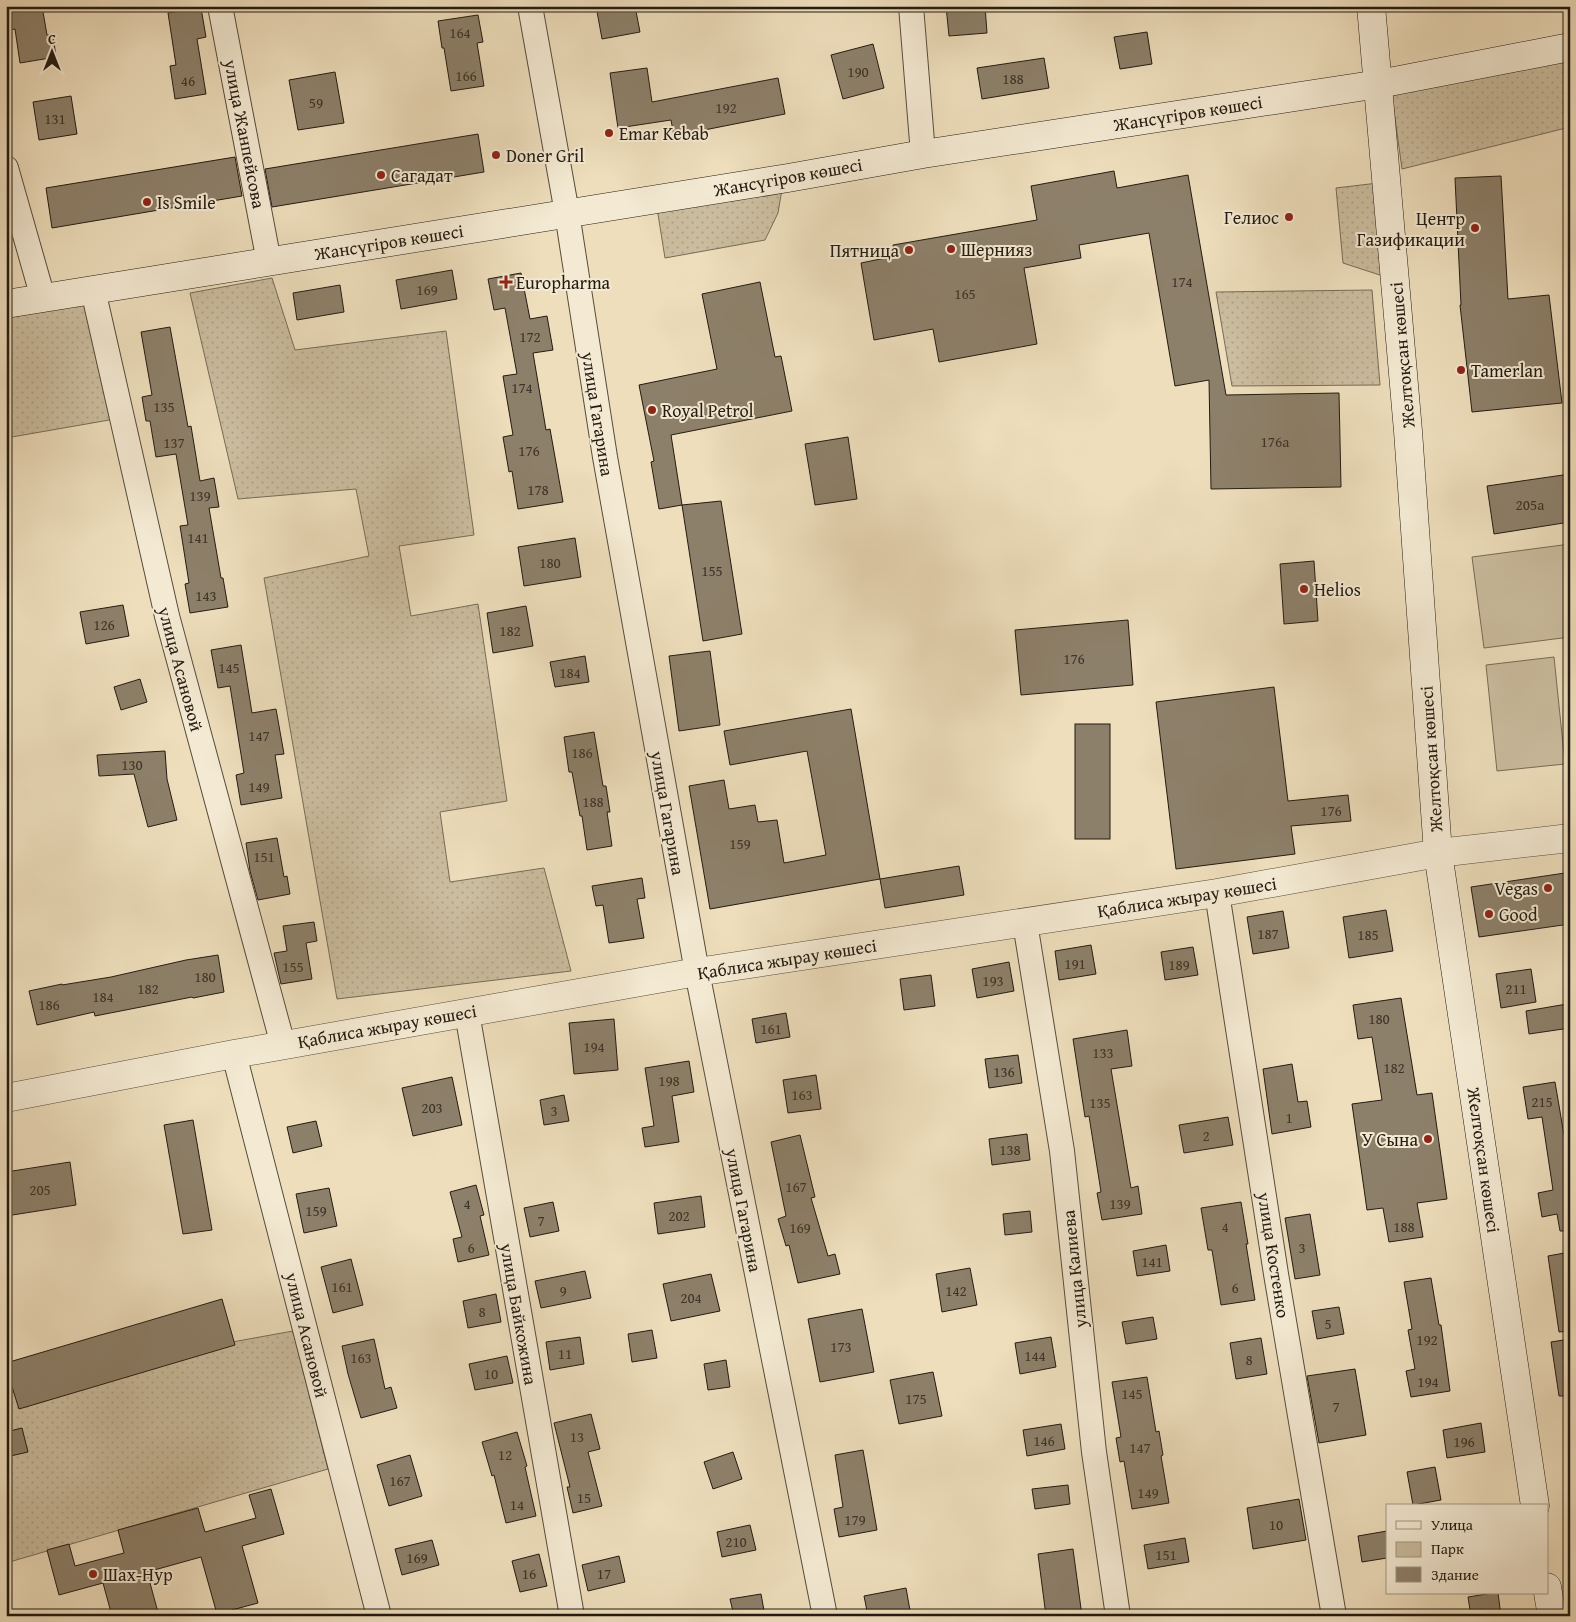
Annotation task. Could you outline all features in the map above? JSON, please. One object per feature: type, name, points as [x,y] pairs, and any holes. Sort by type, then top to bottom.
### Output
[{"type":"main road","name":"Желтоқсан көшесі","points":[[1372,6],[1408,432],[1438,852],[1535,1504]]},
{"type":"main road","name":"Жансүгіров көшесі","points":[[6,304],[788,178],[923,154],[1379,84],[1570,47]]},
{"type":"main road","name":"Қаблиса жырау көшесі","points":[[6,1098],[283,1045],[697,972],[1217,893],[1438,852],[1570,838]]},
{"type":"main road","points":[[1548,1593],[1552,1616]]},
{"type":"street","name":"улица Жанпейсова","points":[[220,6],[269,262]]},
{"type":"street","name":"улица Гагарина","points":[[530,6],[567,213],[605,457],[697,972],[825,1616]]},
{"type":"street","points":[[912,6],[923,154]]},
{"type":"street","points":[[6,168],[43,298]]},
{"type":"street","name":"улица Асановой","points":[[93,290],[166,616],[283,1045]]},
{"type":"street","name":"улица Костенко","points":[[1217,893],[1276,1274],[1334,1616]]},
{"type":"street","name":"улица Калиева","points":[[1025,923],[1062,1151],[1094,1452],[1118,1616]]},
{"type":"street","name":"улица Байкожина","points":[[467,1012],[572,1616]]},
{"type":"street","name":"улица Асановой","points":[[234,1054],[379,1616]]},
{"type":"green space","points":[[1570,59],[1570,127],[1402,169],[1391,89]]},
{"type":"green space","points":[[1378,183],[1389,278],[1343,263],[1336,188]]},
{"type":"green space","points":[[782,189],[778,213],[765,240],[665,258],[657,208]]},
{"type":"green space","points":[[272,278],[295,350],[446,331],[474,535],[399,546],[411,616],[478,604],[507,801],[440,812],[450,882],[544,868],[571,971],[337,999],[264,578],[369,556],[356,489],[238,499],[190,293]]},
{"type":"green space","points":[[1372,290],[1380,385],[1232,386],[1216,292]]},
{"type":"green space","points":[[86,304],[115,419],[6,438],[6,318]]},
{"type":"green space","points":[[1570,544],[1570,637],[1484,648],[1472,557]]},
{"type":"green space","points":[[1554,657],[1565,764],[1497,771],[1486,665]]},
{"type":"green space","points":[[293,1331],[328,1469],[6,1563],[6,1383]]},
{"type":"building","points":[[42,6],[47,35],[53,35],[56,57],[20,63],[15,29],[6,31],[6,8]]},
{"type":"building","points":[[596,6],[635,6],[640,32],[602,39]]},
{"type":"building","points":[[946,6],[985,6],[987,33],[949,36]]},
{"type":"building","points":[[201,8],[206,37],[197,39],[206,94],[175,99],[170,66],[176,65],[168,13]]},
{"type":"building","points":[[478,15],[483,42],[477,43],[484,86],[451,91],[438,21]]},
{"type":"building","points":[[1147,32],[1152,64],[1120,69],[1114,37]]},
{"type":"building","points":[[873,44],[884,88],[843,99],[831,55]]},
{"type":"building","points":[[1044,58],[1049,88],[982,99],[977,68]]},
{"type":"building","points":[[647,68],[652,102],[778,78],[785,114],[674,136],[671,120],[618,128],[610,73]]},
{"type":"building","points":[[335,72],[344,123],[298,130],[289,80]]},
{"type":"building","points":[[71,96],[77,134],[39,140],[33,102]]},
{"type":"building","points":[[478,134],[484,172],[272,207],[265,169]]},
{"type":"building","points":[[235,157],[242,196],[52,228],[46,188]]},
{"type":"building","points":[[1114,171],[1117,188],[1188,175],[1226,395],[1339,393],[1341,487],[1211,489],[1209,380],[1175,386],[1149,233],[1079,245],[1081,258],[1024,268],[1037,344],[939,362],[933,329],[874,340],[861,263],[895,256],[893,245],[1037,220],[1031,186]]},
{"type":"building","points":[[1501,176],[1508,299],[1549,295],[1562,403],[1472,412],[1460,305],[1455,178]]},
{"type":"building","points":[[452,270],[457,299],[401,309],[396,280]]},
{"type":"building","points":[[521,273],[530,319],[547,316],[553,350],[533,353],[546,430],[550,429],[563,502],[518,509],[512,471],[509,472],[503,437],[513,435],[503,376],[517,374],[505,308],[494,310],[488,279]]},
{"type":"building","points":[[760,282],[775,357],[781,356],[792,411],[671,435],[682,505],[659,509],[651,462],[654,461],[639,385],[717,369],[702,294]]},
{"type":"building","points":[[340,285],[344,312],[297,320],[293,293]]},
{"type":"building","points":[[170,327],[188,427],[191,426],[200,481],[214,478],[219,507],[209,508],[228,607],[190,613],[185,584],[189,583],[180,526],[188,525],[176,454],[156,457],[150,421],[146,421],[142,397],[152,395],[141,332]]},
{"type":"building","points":[[848,437],[857,499],[815,505],[805,444]]},
{"type":"building","points":[[1570,474],[1570,522],[1494,534],[1487,486]]},
{"type":"building","points":[[721,501],[742,634],[703,641],[682,505]]},
{"type":"building","points":[[575,538],[581,577],[524,586],[518,547]]},
{"type":"building","points":[[1314,561],[1318,621],[1284,624],[1280,564]]},
{"type":"building","points":[[123,605],[129,636],[86,644],[80,612]]},
{"type":"building","points":[[526,606],[533,646],[493,653],[487,613]]},
{"type":"building","points":[[1128,620],[1133,685],[1021,695],[1015,630]]},
{"type":"building","points":[[241,645],[252,713],[276,709],[284,754],[275,755],[282,798],[241,805],[236,775],[244,773],[230,686],[218,688],[211,650]]},
{"type":"building","points":[[710,651],[720,725],[679,731],[669,656]]},
{"type":"building","points":[[585,656],[589,682],[555,687],[550,662]]},
{"type":"building","points":[[140,679],[147,702],[121,710],[114,687]]},
{"type":"building","points":[[1274,687],[1288,801],[1348,795],[1351,821],[1291,826],[1295,854],[1176,869],[1156,702]]},
{"type":"building","points":[[851,709],[880,879],[710,909],[689,786],[724,780],[729,809],[755,805],[758,822],[777,820],[784,863],[826,855],[807,751],[730,765],[724,731]]},
{"type":"building","points":[[1075,724],[1110,724],[1110,839],[1075,839]]},
{"type":"building","points":[[594,732],[603,786],[606,786],[610,812],[607,812],[612,846],[587,850],[582,816],[580,816],[572,772],[569,772],[564,737]]},
{"type":"building","points":[[165,751],[167,779],[177,820],[148,827],[134,774],[99,776],[97,755]]},
{"type":"building","points":[[277,838],[284,877],[287,876],[290,894],[258,900],[250,871],[246,843]]},
{"type":"building","points":[[959,866],[964,895],[885,908],[880,879]]},
{"type":"building","points":[[1565,873],[1570,902],[1570,924],[1479,937],[1471,887]]},
{"type":"building","points":[[642,878],[645,898],[637,899],[644,938],[609,943],[603,905],[596,906],[592,886]]},
{"type":"building","points":[[1386,910],[1393,951],[1349,958],[1343,917]]},
{"type":"building","points":[[1283,911],[1289,948],[1253,954],[1247,917]]},
{"type":"building","points":[[314,922],[317,941],[306,943],[312,979],[281,984],[274,953],[287,951],[283,926]]},
{"type":"building","points":[[1091,945],[1096,974],[1059,980],[1055,951]]},
{"type":"building","points":[[1193,947],[1198,975],[1165,980],[1161,952]]},
{"type":"building","points":[[218,955],[224,992],[95,1016],[94,1012],[37,1025],[29,991],[111,977],[186,960]]},
{"type":"building","points":[[1009,962],[1014,991],[977,998],[972,969]]},
{"type":"building","points":[[1531,969],[1536,1002],[1501,1008],[1496,974]]},
{"type":"building","points":[[931,975],[935,1006],[904,1010],[900,979]]},
{"type":"building","points":[[1401,998],[1417,1095],[1432,1093],[1447,1199],[1417,1203],[1423,1237],[1389,1242],[1383,1208],[1367,1210],[1352,1104],[1382,1100],[1372,1037],[1358,1039],[1353,1005]]},
{"type":"building","points":[[1567,1004],[1570,1028],[1529,1034],[1526,1011]]},
{"type":"building","points":[[786,1013],[790,1037],[756,1043],[752,1019]]},
{"type":"building","points":[[614,1019],[618,1070],[574,1074],[569,1023]]},
{"type":"building","points":[[1127,1030],[1132,1066],[1111,1069],[1131,1188],[1138,1186],[1142,1214],[1102,1220],[1097,1193],[1101,1192],[1089,1116],[1085,1117],[1073,1039]]},
{"type":"building","points":[[1018,1055],[1022,1083],[989,1088],[985,1059]]},
{"type":"building","points":[[689,1061],[694,1092],[672,1096],[679,1142],[645,1147],[642,1128],[654,1126],[645,1068]]},
{"type":"building","points":[[1292,1064],[1298,1102],[1307,1101],[1311,1127],[1272,1134],[1263,1069]]},
{"type":"building","points":[[816,1075],[821,1109],[788,1113],[783,1080]]},
{"type":"building","points":[[452,1077],[462,1125],[413,1136],[402,1088]]},
{"type":"building","points":[[1555,1082],[1564,1135],[1570,1134],[1570,1231],[1560,1231],[1557,1214],[1542,1217],[1538,1193],[1553,1190],[1542,1117],[1528,1119],[1523,1087]]},
{"type":"building","points":[[564,1095],[569,1121],[544,1125],[540,1100]]},
{"type":"building","points":[[1228,1117],[1233,1145],[1184,1153],[1179,1125]]},
{"type":"building","points":[[193,1120],[212,1230],[183,1234],[164,1125]]},
{"type":"building","points":[[316,1121],[322,1146],[293,1153],[287,1127]]},
{"type":"building","points":[[1027,1134],[1030,1160],[992,1165],[989,1139]]},
{"type":"building","points":[[800,1135],[815,1197],[811,1198],[828,1256],[835,1254],[840,1274],[798,1283],[789,1245],[786,1246],[778,1219],[786,1216],[771,1142]]},
{"type":"building","points":[[70,1162],[76,1205],[6,1216],[6,1172]]},
{"type":"building","points":[[476,1185],[484,1215],[480,1216],[489,1255],[458,1262],[453,1239],[462,1237],[450,1192]]},
{"type":"building","points":[[329,1188],[337,1226],[304,1233],[296,1194]]},
{"type":"building","points":[[701,1196],[705,1227],[658,1234],[654,1203]]},
{"type":"building","points":[[553,1202],[559,1231],[530,1237],[524,1208]]},
{"type":"building","points":[[1241,1202],[1255,1300],[1221,1305],[1212,1250],[1208,1250],[1201,1208]]},
{"type":"building","points":[[1030,1211],[1032,1232],[1005,1235],[1003,1214]]},
{"type":"building","points":[[1310,1214],[1320,1275],[1295,1279],[1285,1218]]},
{"type":"building","points":[[1166,1245],[1170,1271],[1137,1276],[1133,1251]]},
{"type":"building","points":[[1570,1252],[1570,1331],[1559,1332],[1548,1256]]},
{"type":"building","points":[[351,1259],[363,1305],[333,1313],[321,1267]]},
{"type":"building","points":[[970,1268],[977,1305],[942,1312],[936,1274]]},
{"type":"building","points":[[585,1271],[591,1298],[541,1308],[535,1281]]},
{"type":"building","points":[[711,1274],[720,1311],[671,1321],[663,1284]]},
{"type":"building","points":[[1431,1278],[1439,1325],[1441,1325],[1450,1391],[1411,1397],[1406,1371],[1415,1369],[1408,1330],[1412,1329],[1404,1282]]},
{"type":"building","points":[[496,1294],[501,1322],[468,1328],[463,1301]]},
{"type":"building","points":[[222,1299],[235,1345],[19,1409],[6,1363]]},
{"type":"building","points":[[1339,1307],[1344,1334],[1317,1339],[1312,1311]]},
{"type":"building","points":[[862,1309],[874,1372],[820,1382],[808,1319]]},
{"type":"building","points":[[1153,1317],[1157,1339],[1126,1344],[1122,1322]]},
{"type":"building","points":[[652,1330],[657,1358],[632,1362],[628,1334]]},
{"type":"building","points":[[580,1337],[584,1364],[550,1370],[546,1342]]},
{"type":"building","points":[[1051,1337],[1056,1367],[1020,1374],[1015,1343]]},
{"type":"building","points":[[1261,1338],[1267,1374],[1236,1379],[1230,1343]]},
{"type":"building","points":[[374,1339],[385,1389],[391,1387],[397,1408],[361,1418],[342,1346]]},
{"type":"building","points":[[1570,1339],[1570,1396],[1559,1396],[1551,1342]]},
{"type":"building","points":[[507,1356],[513,1383],[475,1390],[469,1364]]},
{"type":"building","points":[[726,1360],[730,1387],[708,1390],[704,1364]]},
{"type":"building","points":[[1355,1369],[1366,1435],[1319,1443],[1307,1376]]},
{"type":"building","points":[[933,1372],[942,1416],[899,1424],[890,1380]]},
{"type":"building","points":[[1147,1377],[1156,1432],[1159,1431],[1169,1503],[1132,1509],[1124,1461],[1120,1462],[1116,1438],[1121,1437],[1112,1382]]},
{"type":"building","points":[[591,1414],[600,1449],[588,1452],[602,1506],[573,1513],[567,1487],[570,1487],[554,1423]]},
{"type":"building","points":[[1481,1423],[1485,1452],[1447,1458],[1443,1430]]},
{"type":"building","points":[[1061,1424],[1065,1449],[1027,1456],[1023,1430]]},
{"type":"building","points":[[22,1428],[28,1452],[6,1457],[6,1432]]},
{"type":"building","points":[[517,1432],[527,1466],[525,1467],[536,1516],[506,1523],[494,1475],[492,1476],[482,1442]]},
{"type":"building","points":[[863,1450],[877,1530],[839,1537],[834,1509],[843,1507],[835,1455]]},
{"type":"building","points":[[733,1452],[742,1479],[713,1489],[704,1462]]},
{"type":"building","points":[[410,1455],[422,1496],[389,1506],[377,1465]]},
{"type":"building","points":[[1435,1467],[1441,1500],[1413,1504],[1407,1472]]},
{"type":"building","points":[[1068,1485],[1070,1504],[1035,1509],[1032,1489]]},
{"type":"building","points":[[271,1489],[284,1534],[242,1546],[258,1603],[217,1614],[201,1557],[147,1572],[159,1616],[112,1616],[103,1583],[59,1595],[47,1550],[69,1544],[75,1566],[124,1553],[118,1530],[198,1508],[205,1532],[256,1518],[249,1495]]},
{"type":"building","points":[[1299,1499],[1306,1540],[1253,1549],[1247,1508]]},
{"type":"building","points":[[750,1525],[756,1550],[722,1557],[717,1532]]},
{"type":"building","points":[[1386,1531],[1386,1558],[1362,1562],[1358,1536]]},
{"type":"building","points":[[1185,1538],[1189,1562],[1148,1569],[1144,1545]]},
{"type":"building","points":[[432,1540],[439,1565],[402,1575],[395,1549]]},
{"type":"building","points":[[1073,1549],[1082,1616],[1046,1616],[1038,1554]]},
{"type":"building","points":[[539,1554],[547,1586],[520,1592],[512,1561]]},
{"type":"building","points":[[619,1556],[625,1582],[588,1591],[582,1565]]},
{"type":"building","points":[[906,1588],[911,1616],[868,1616],[864,1596]]},
{"type":"building","points":[[761,1594],[765,1616],[734,1616],[730,1599]]},
{"type":"building","points":[[1498,1594],[1501,1616],[1471,1616],[1468,1597]]},
{"type":"place","name":"Emar Kebab","points":[[609,133]]},
{"type":"place","name":"Doner Gril","points":[[496,155]]},
{"type":"place","name":"Сагадат","points":[[381,175]]},
{"type":"place","name":"Is Smile","points":[[147,202]]},
{"type":"place","name":"Гелиос","points":[[1289,217]]},
{"type":"place","name":"Центр Газификации","points":[[1475,228]]},
{"type":"place","name":"Шернияз","points":[[951,249]]},
{"type":"place","name":"Пятница","points":[[909,250]]},
{"type":"place","name":"Europharma","points":[[506,282]]},
{"type":"place","name":"Tamerlan","points":[[1461,370]]},
{"type":"place","name":"Royal Petrol","points":[[652,410]]},
{"type":"place","name":"Helios","points":[[1304,589]]},
{"type":"place","name":"Vegas","points":[[1548,888]]},
{"type":"place","name":"Good","points":[[1489,914]]},
{"type":"place","name":"У Сына","points":[[1428,1139]]},
{"type":"place","name":"Шах-Нур","points":[[93,1574]]}]
